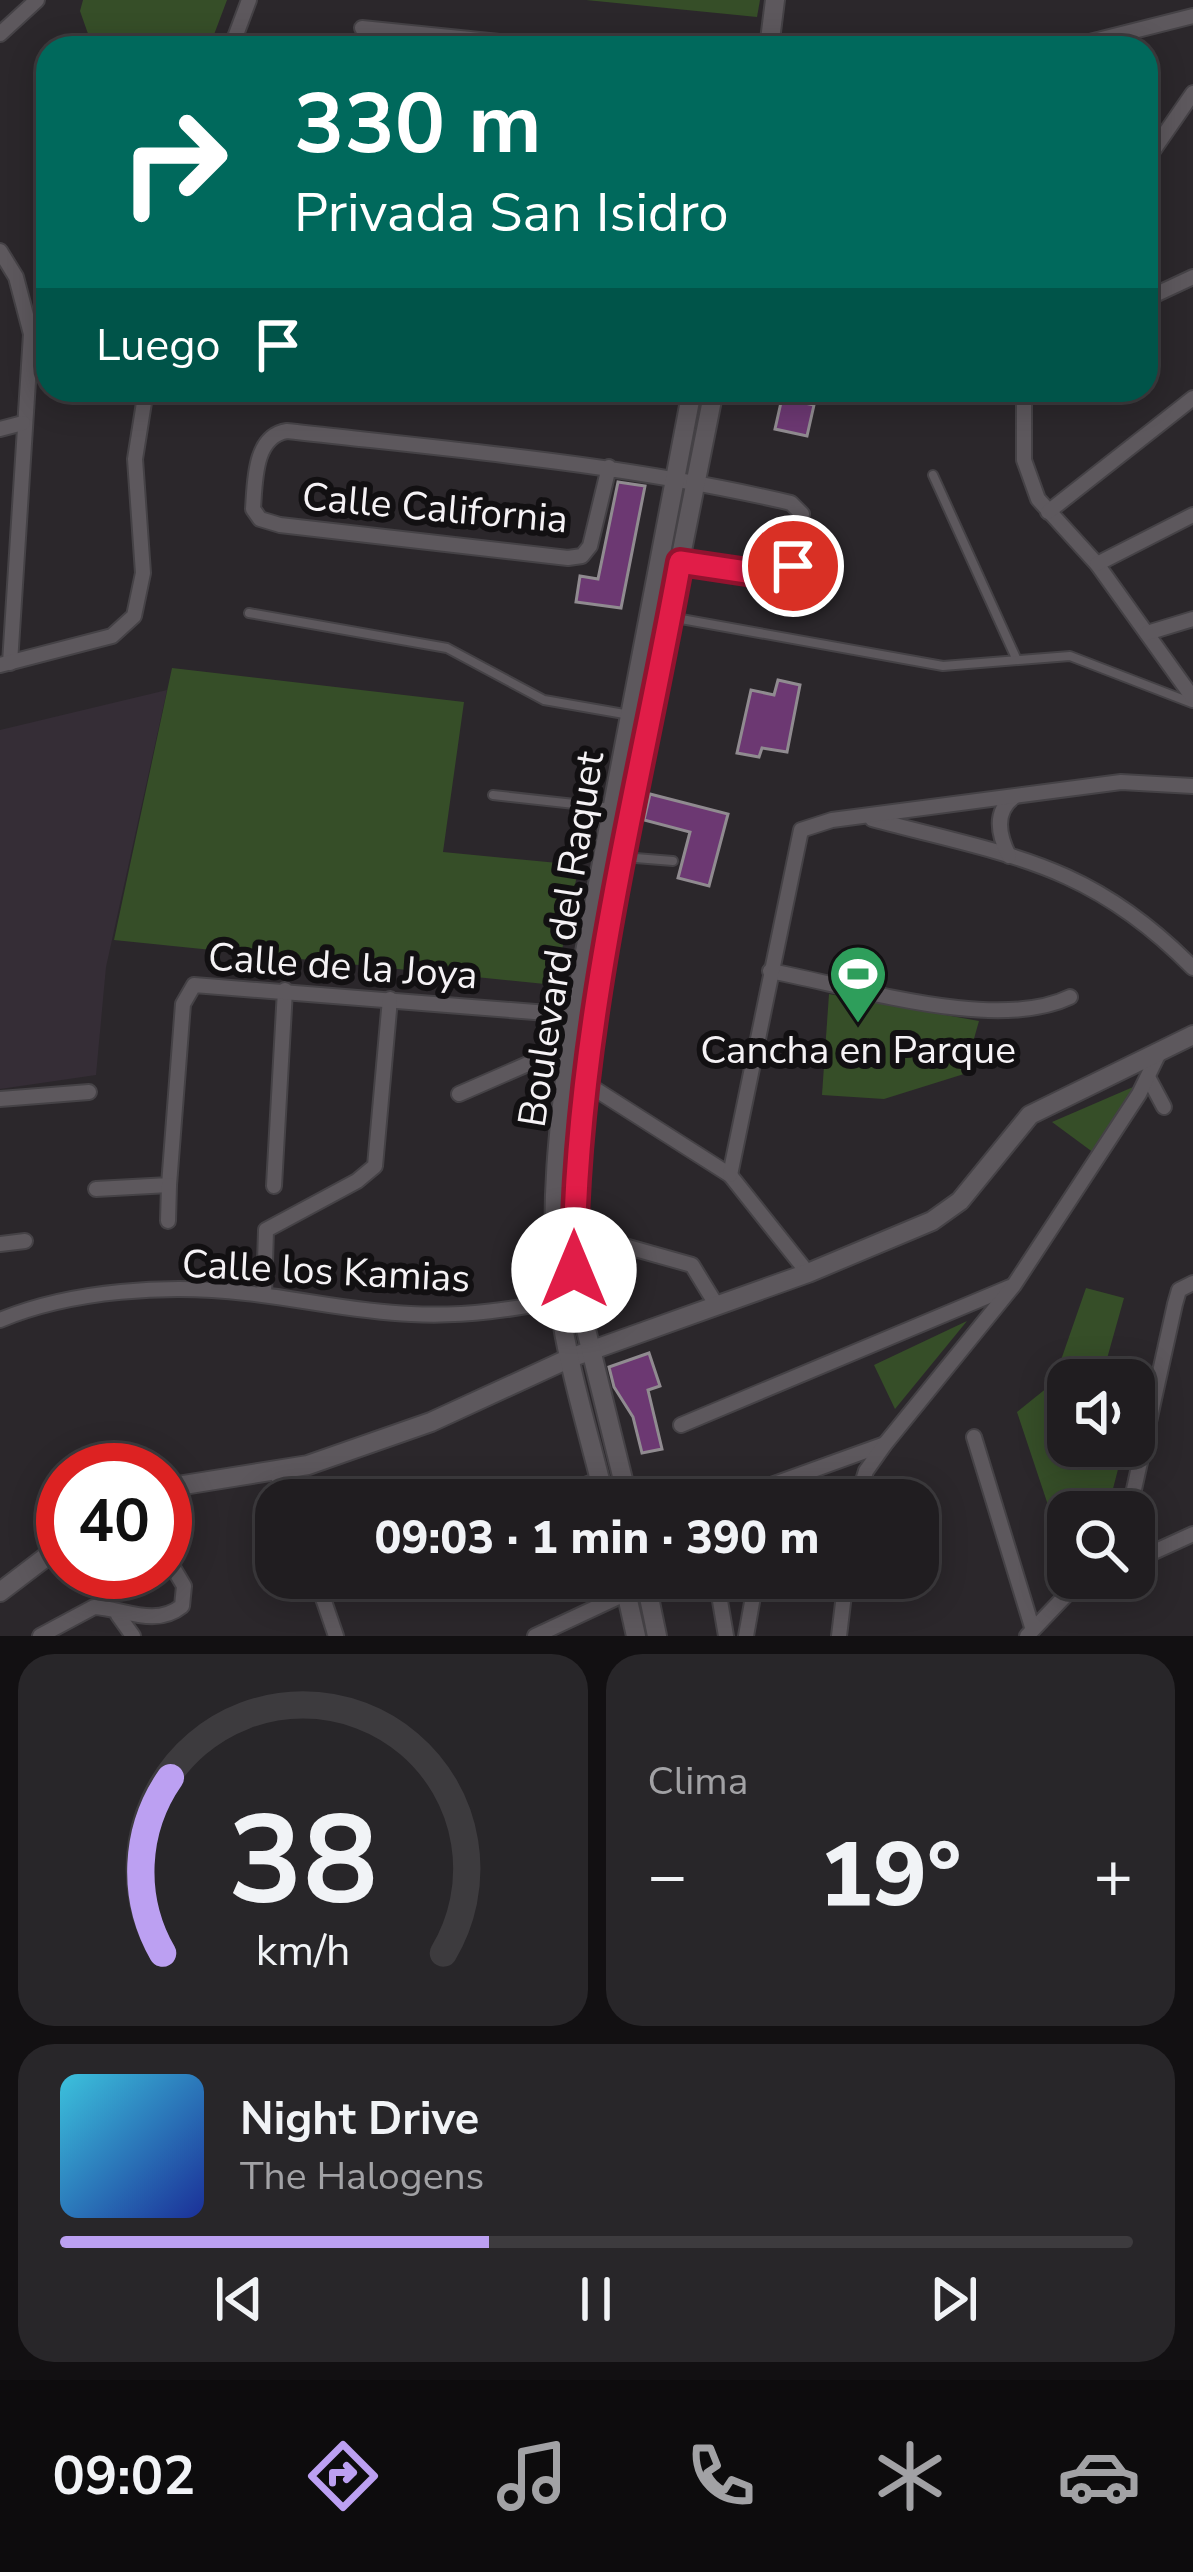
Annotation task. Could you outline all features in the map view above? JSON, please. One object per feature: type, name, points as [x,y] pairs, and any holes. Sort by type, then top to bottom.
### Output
[{"type":"street","points":[[0,34],[37,0]]},
{"type":"street","points":[[236,36],[249,0]]},
{"type":"street","points":[[770,36],[776,0]]},
{"type":"street","points":[[1114,36],[1193,16]]},
{"type":"street","points":[[362,28],[440,36]]},
{"type":"street","points":[[1158,144],[1193,93]]},
{"type":"street","points":[[0,251],[16,277],[32,334],[8,544],[5,664],[112,636],[129,624],[143,572],[138,434],[144,402]]},
{"type":"street","points":[[1158,293],[1193,277]]},
{"type":"street","points":[[1048,512],[1193,398]]},
{"type":"street","name":"Boulevard del Raquet","points":[[569,1299],[574,1179],[586,1080],[690,402]]},
{"type":"street","name":"Boulevard del Raquet","points":[[600,1479],[554,1216],[565,1070],[632,715],[680,562],[712,402]]},
{"type":"street","points":[[1025,402],[1028,480],[1048,512],[1097,563],[1193,701]]},
{"type":"street","points":[[0,429],[23,423]]},
{"type":"street","name":"Calle California","points":[[609,467],[590,546],[582,556],[568,558],[280,525],[260,519],[253,509],[262,447],[275,433],[287,431],[609,467],[675,476],[797,507],[802,514],[793,566],[781,575],[680,562]]},
{"type":"street","points":[[1097,563],[1193,515]]},
{"type":"street","points":[[1147,633],[1193,619]]},
{"type":"street","points":[[730,1175],[802,830],[864,817],[1121,782],[1193,786]]},
{"type":"street","points":[[1009,856],[1002,842],[1001,812],[1018,794]]},
{"type":"street","points":[[864,817],[1076,877],[1114,898],[1193,968]]},
{"type":"street","points":[[770,970],[992,1011],[1032,1011],[1070,997]]},
{"type":"street","name":"Calle de la Joya","points":[[169,1185],[184,995],[202,982],[573,1015]]},
{"type":"street","points":[[274,1186],[285,990]]},
{"type":"street","points":[[264,1295],[266,1230],[357,1181],[375,1166],[390,999]]},
{"type":"street","points":[[192,1484],[277,1472],[431,1422],[579,1356],[808,1273],[948,1211],[1030,1115],[1057,1097],[1158,1055],[1193,1035]]},
{"type":"street","points":[[459,1094],[569,1046]]},
{"type":"street","points":[[864,1479],[885,1444],[1014,1285],[1158,1055]]},
{"type":"street","points":[[565,1070],[730,1175],[808,1273]]},
{"type":"street","points":[[1148,1077],[1164,1107]]},
{"type":"street","points":[[0,1099],[89,1092]]},
{"type":"street","points":[[96,1189],[169,1185],[168,1221]]},
{"type":"street","points":[[0,1244],[25,1240]]},
{"type":"street","points":[[628,1247],[692,1265],[717,1306]]},
{"type":"street","points":[[1135,1491],[1175,1304],[1179,1290],[1193,1283]]},
{"type":"street","points":[[681,1426],[1014,1285]]},
{"type":"street","name":"Calle los Kamias","points":[[0,1320],[77,1298],[187,1291],[264,1295],[407,1314],[466,1315],[569,1299]]},
{"type":"street","name":"Boulevard del Raquet","points":[[579,1356],[621,1479]]},
{"type":"street","points":[[974,1437],[1030,1631],[1062,1599]]},
{"type":"street","points":[[788,1479],[885,1444]]},
{"type":"street","points":[[277,1472],[280,1479]]},
{"type":"street","points":[[1155,1551],[1193,1534]]},
{"type":"street","points":[[0,1592],[36,1565]]},
{"type":"street","points":[[40,1636],[94,1607],[118,1615],[163,1615],[182,1606],[183,1599]]},
{"type":"street","points":[[323,1599],[336,1636]]},
{"type":"street","points":[[535,1636],[602,1599]]},
{"type":"street","points":[[628,1599],[636,1636]]},
{"type":"street","points":[[649,1599],[657,1636]]},
{"type":"street","points":[[720,1599],[726,1636]]},
{"type":"street","points":[[746,1636],[753,1599]]},
{"type":"street","points":[[838,1636],[843,1599]]},
{"type":"street","points":[[118,1615],[133,1636]]},
{"type":"lane","points":[[933,476],[1016,658]]},
{"type":"lane","points":[[249,613],[447,648],[544,700],[632,715]]},
{"type":"lane","points":[[660,614],[924,664],[961,667],[1070,656],[1193,701]]},
{"type":"lane","points":[[493,795],[613,808]]},
{"type":"lane","points":[[621,857],[673,861]]},
{"type":"shaded area","points":[[167,690],[106,967],[96,1075],[0,1089],[0,730]]},
{"type":"green space","points":[[83,0],[227,0],[214,36],[89,36],[80,11]]},
{"type":"green space","points":[[586,0],[760,0],[757,17]]},
{"type":"green space","points":[[172,668],[464,702],[443,852],[579,865],[555,985],[114,940]]},
{"type":"green space","points":[[829,994],[979,1021],[964,1074],[884,1099],[822,1095]]},
{"type":"green space","points":[[1140,1084],[1094,1153],[1052,1122]]},
{"type":"green space","points":[[1086,1288],[1124,1298],[1107,1359],[1061,1359]]},
{"type":"green space","points":[[967,1321],[895,1409],[874,1365]]},
{"type":"green space","points":[[1047,1388],[1047,1467],[1119,1467],[1112,1491],[1047,1491],[1047,1502],[1017,1412]]},
{"type":"building","points":[[781,402],[814,405],[807,436],[775,429]]},
{"type":"building","points":[[618,482],[645,486],[621,608],[576,602],[580,576],[598,579]]},
{"type":"building","points":[[778,680],[800,685],[787,752],[762,748],[759,757],[737,753],[751,690],[774,695]]},
{"type":"building","points":[[650,794],[728,814],[709,886],[678,878],[690,832],[644,820]]},
{"type":"building","points":[[649,1353],[660,1386],[648,1390],[662,1449],[642,1453],[633,1417],[614,1387],[609,1367]]},
{"type":"place","name":"Cancha en Parque","points":[[858,1025]]},
{"type":"route","points":[[574,1270],[574,1179],[586,1080],[621,857],[680,562],[774,576],[788,573],[793,566]]}]
